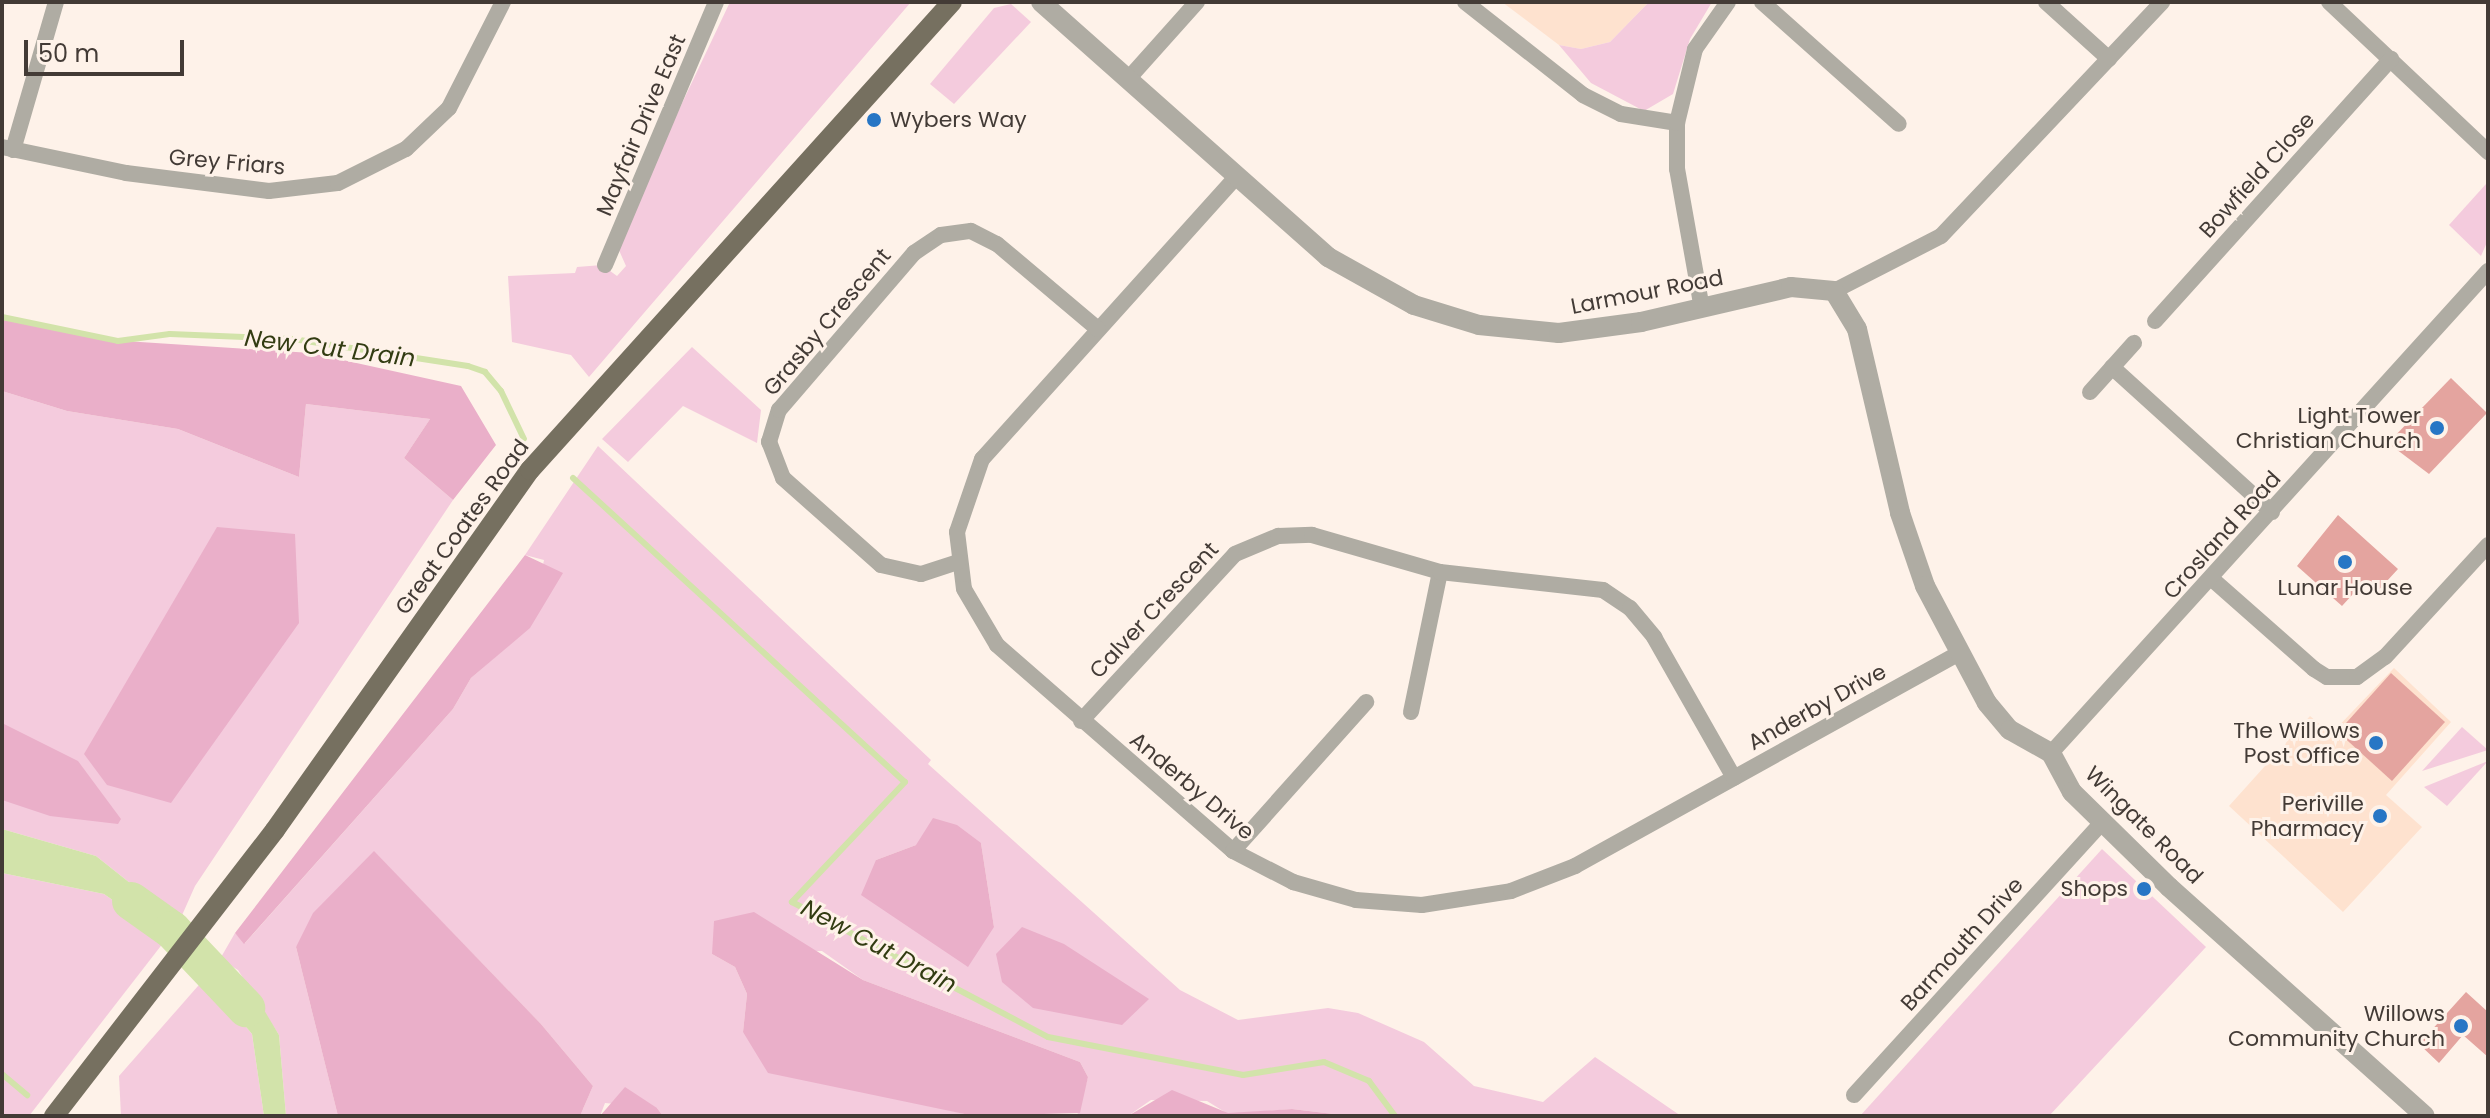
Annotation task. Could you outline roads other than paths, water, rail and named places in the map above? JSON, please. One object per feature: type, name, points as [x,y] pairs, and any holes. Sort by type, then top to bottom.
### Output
[{"type":"main road","name":"Great Coates Road","points":[[54,1116],[168,965],[206,921],[530,470],[952,2]]},
{"type":"street","points":[[7,148],[56,2]]},
{"type":"street","name":"Grey Friars","points":[[7,148],[126,173],[269,191],[338,183],[406,149],[449,108],[503,2]]},
{"type":"street","name":"Mayfair Drive East","points":[[605,265],[716,2]]},
{"type":"street","name":"Larmour Road","points":[[1041,2],[1328,257],[1383,291],[1448,318],[1559,333],[1702,309],[1791,287],[1834,291]]},
{"type":"street","points":[[1129,78],[1197,2]]},
{"type":"street","points":[[1465,2],[1583,95],[1621,114],[1677,123]]},
{"type":"street","points":[[1702,309],[1677,169],[1677,123],[1695,49],[1728,2]]},
{"type":"street","points":[[1762,2],[1899,124]]},
{"type":"street","points":[[2046,2],[2109,59]]},
{"type":"street","points":[[2051,753],[2010,730],[1959,653],[1913,553],[1857,329],[1834,291],[1941,236],[2162,2]]},
{"type":"street","points":[[2329,2],[2488,152]]},
{"type":"street","name":"Bowfield Close","points":[[2155,321],[2391,59]]},
{"type":"street","name":"Anderby Drive","points":[[1237,176],[982,459],[961,509],[958,562],[983,627],[1081,721],[1233,851],[1293,882],[1356,900],[1450,903],[1542,881],[1959,653]]},
{"type":"street","name":"Grasby Crescent","points":[[958,562],[921,574],[881,565],[783,478],[769,442],[779,410],[914,253],[941,235],[971,231],[997,244],[1098,329]]},
{"type":"street","name":"Crosland Road","points":[[2051,753],[2212,579],[2488,271]]},
{"type":"street","points":[[2090,392],[2134,343]]},
{"type":"street","points":[[2112,367],[2272,512]]},
{"type":"street","name":"Calver Crescent","points":[[1081,721],[1220,568],[1263,540],[1312,535],[1440,572],[1584,585],[1630,608],[1734,778]]},
{"type":"street","points":[[2212,579],[2327,677],[2370,670],[2488,545]]},
{"type":"street","points":[[1411,712],[1440,572]]},
{"type":"street","points":[[1233,851],[1366,702]]},
{"type":"street","name":"Wingate Road","points":[[2051,753],[2072,792],[2102,822],[2425,1116]]},
{"type":"street","name":"Barmouth Drive","points":[[1854,1095],[2102,822]]},
{"type":"waterway","name":"New Cut Drain","points":[[2,317],[118,341],[170,334],[293,339],[468,366],[485,372],[501,391],[524,439]]},
{"type":"waterway","name":"New Cut Drain","points":[[573,478],[905,782],[792,902],[1048,1037],[1243,1075],[1324,1062],[1369,1081],[1395,1116]]},
{"type":"waterway","points":[[131,901],[172,930],[246,1008]]},
{"type":"waterway","points":[[2,1074],[27,1095]]},
{"type":"place","name":"Wybers Way","points":[[874,120]]},
{"type":"place","name":"Light Tower Christian Church","points":[[2437,428]]},
{"type":"place","name":"Lunar House","points":[[2345,562]]},
{"type":"place","name":"The Willows Post Office","points":[[2376,743]]},
{"type":"place","name":"Periville Pharmacy","points":[[2380,816]]},
{"type":"place","name":"Shops","points":[[2144,889]]},
{"type":"place","name":"Willows Community Church","points":[[2461,1026]]}]
